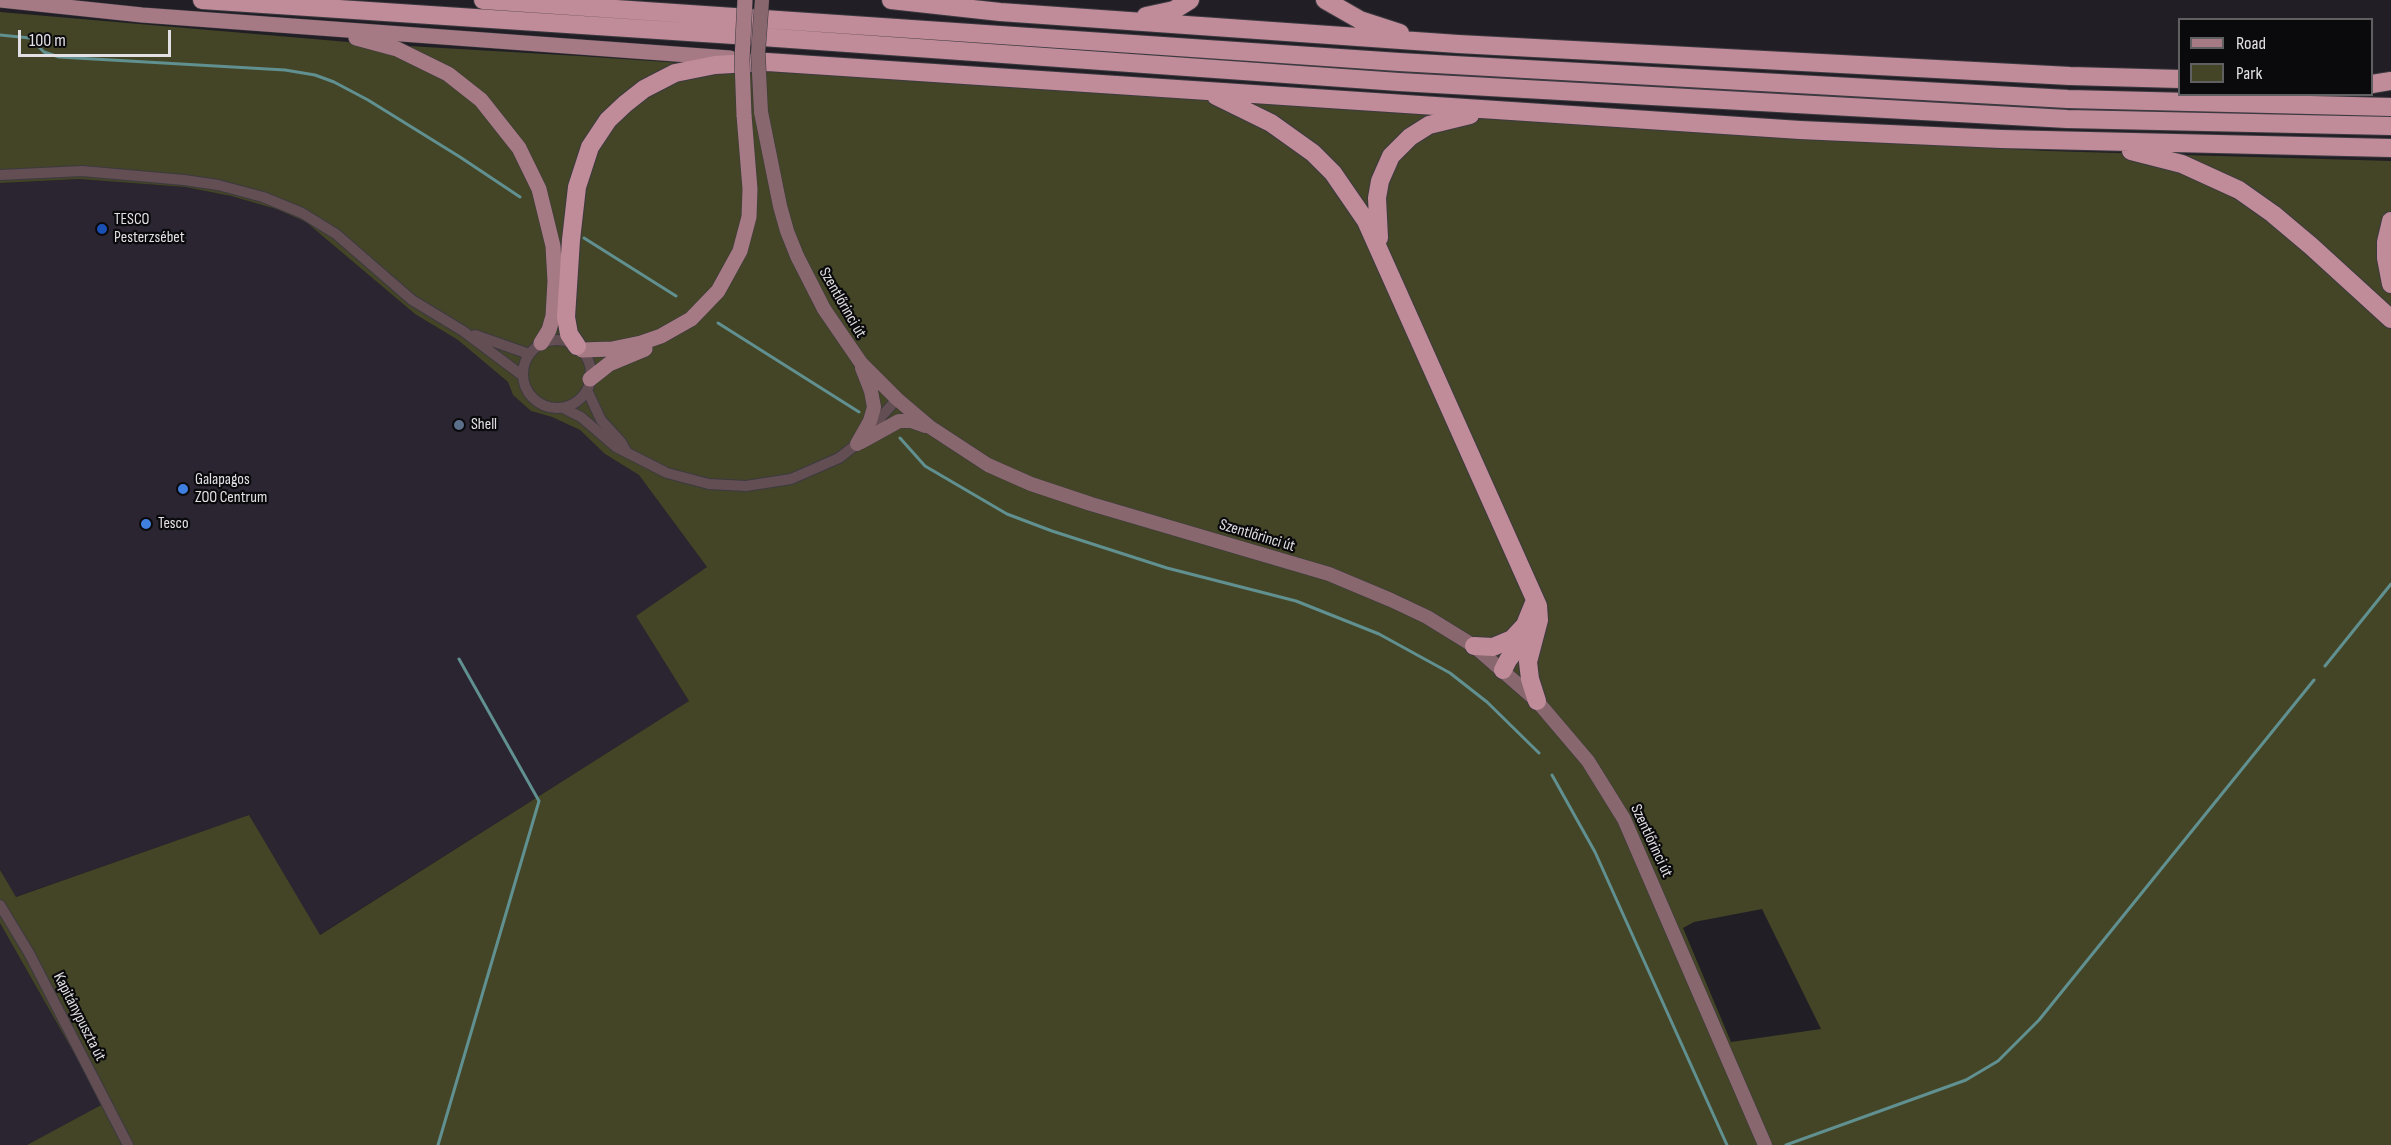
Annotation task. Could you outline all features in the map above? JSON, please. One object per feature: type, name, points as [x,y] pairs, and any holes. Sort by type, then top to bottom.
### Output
[{"type":"highway","points":[[202,0],[746,35],[1399,82],[2067,118],[2391,126]]},
{"type":"highway","points":[[483,0],[1411,63],[2068,99],[2391,107]]},
{"type":"highway","points":[[891,0],[1090,19],[1458,44],[2070,76],[2178,79]]},
{"type":"highway","points":[[1090,19],[1162,14],[1190,0]]},
{"type":"highway","points":[[1325,0],[1360,20],[1395,32],[1458,44]]},
{"type":"highway","points":[[579,348],[569,334],[566,317],[573,208],[583,165],[601,129],[633,97],[675,73],[715,64],[767,62],[1506,111],[2001,139],[2126,150],[2182,164],[2225,182],[2281,221],[2391,320]]},
{"type":"highway","points":[[2373,85],[2391,81]]},
{"type":"highway","points":[[2373,85],[2391,86]]},
{"type":"highway","points":[[1204,91],[1271,123],[1313,153],[1333,173],[1356,204],[1380,248],[1536,599],[1539,620],[1528,668],[1537,701]]},
{"type":"highway","points":[[1380,248],[1376,216],[1380,181],[1391,156],[1399,147],[1429,125],[1466,116],[1506,111]]},
{"type":"highway","points":[[2001,139],[2391,148]]},
{"type":"highway","points":[[2391,221],[2386,242],[2386,258],[2391,284]]},
{"type":"highway","points":[[1474,646],[1493,647],[1512,639],[1525,625],[1536,599]]},
{"type":"highway","points":[[1503,670],[1528,634],[1534,617],[1536,599]]},
{"type":"highway","points":[[1503,670],[1519,662],[1530,652]]},
{"type":"main road","points":[[0,0],[142,15],[767,62]]},
{"type":"main road","points":[[579,348],[612,349],[660,336],[691,319],[712,298],[729,274],[740,250],[748,217],[750,189],[742,60],[745,0]]},
{"type":"main road","name":"Szentlőrinci út","points":[[762,0],[758,53],[761,112],[780,206],[797,256],[824,309],[861,363],[930,428],[988,465],[1031,484],[1091,504],[1329,574],[1410,609],[1474,646],[1503,670],[1537,701],[1588,761],[1624,819],[1765,1145]]},
{"type":"main road","points":[[298,26],[372,41],[424,61],[448,74],[470,91],[503,126],[534,174],[545,207],[553,246],[555,282],[553,316],[549,330],[541,344]]},
{"type":"main road","points":[[589,384],[609,364],[650,347],[660,336]]},
{"type":"main road","points":[[857,444],[870,421],[874,407],[872,391],[861,363]]},
{"type":"main road","points":[[857,444],[899,421],[911,421],[930,428]]},
{"type":"street","points":[[0,175],[93,172],[207,183],[263,197],[302,213],[336,234],[412,300],[463,331],[523,376]]},
{"type":"street","points":[[463,331],[529,354]]},
{"type":"street","points":[[626,451],[601,420],[589,384],[589,363],[579,348],[559,340],[541,344],[529,354],[524,364],[523,376],[528,392],[538,402],[546,406],[563,408],[581,417],[616,447],[652,466],[678,477],[709,484],[746,486],[803,475],[839,458],[857,444],[897,399]]},
{"type":"street","points":[[563,408],[579,400],[589,384]]},
{"type":"street","name":"Kapitánypuszta út","points":[[0,905],[29,953],[128,1145]]},
{"type":"shaded area","points":[[79,179],[185,187],[231,196],[276,209],[306,222],[415,314],[458,340],[508,382],[513,395],[531,411],[552,417],[580,430],[605,454],[639,475],[707,567],[636,616],[689,701],[319,935],[249,815],[15,897],[0,870],[0,183]]},
{"type":"shaded area","points":[[0,923],[103,1104],[27,1145],[0,1145]]},
{"type":"green space","points":[[0,12],[348,42],[376,48],[408,46],[579,56],[1632,128],[2048,151],[2391,161],[2391,1145],[27,1145],[103,1104],[0,923],[0,870],[16,897],[249,815],[320,935],[689,701],[636,616],[707,567],[639,475],[605,454],[580,430],[552,417],[531,411],[513,395],[508,382],[458,340],[415,314],[306,222],[276,209],[231,196],[185,187],[79,179],[0,183]],"holes":[[[1762,909],[1821,1029],[1731,1042],[1683,928],[1694,922]]]},
{"type":"waterway","points":[[0,35],[30,38],[44,52],[59,57],[285,70],[315,75],[368,100],[520,197]]},
{"type":"waterway","points":[[584,238],[676,296]]},
{"type":"waterway","points":[[718,323],[859,412]]},
{"type":"waterway","points":[[900,438],[925,466],[1007,514],[1167,568],[1296,601],[1379,634],[1450,673],[1487,702],[1539,753]]},
{"type":"waterway","points":[[2325,666],[2391,584]]},
{"type":"waterway","points":[[438,1145],[539,801],[459,659]]},
{"type":"waterway","points":[[1786,1145],[1966,1080],[1998,1061],[2039,1020],[2314,680]]},
{"type":"waterway","points":[[1552,775],[1595,852],[1727,1145]]},
{"type":"place","name":"TESCO Pesterzsébet","points":[[102,229]]},
{"type":"place","name":"Shell","points":[[459,425]]},
{"type":"place","name":"Galapagos ZOO Centrum","points":[[183,489]]},
{"type":"place","name":"Tesco","points":[[146,524]]}]
